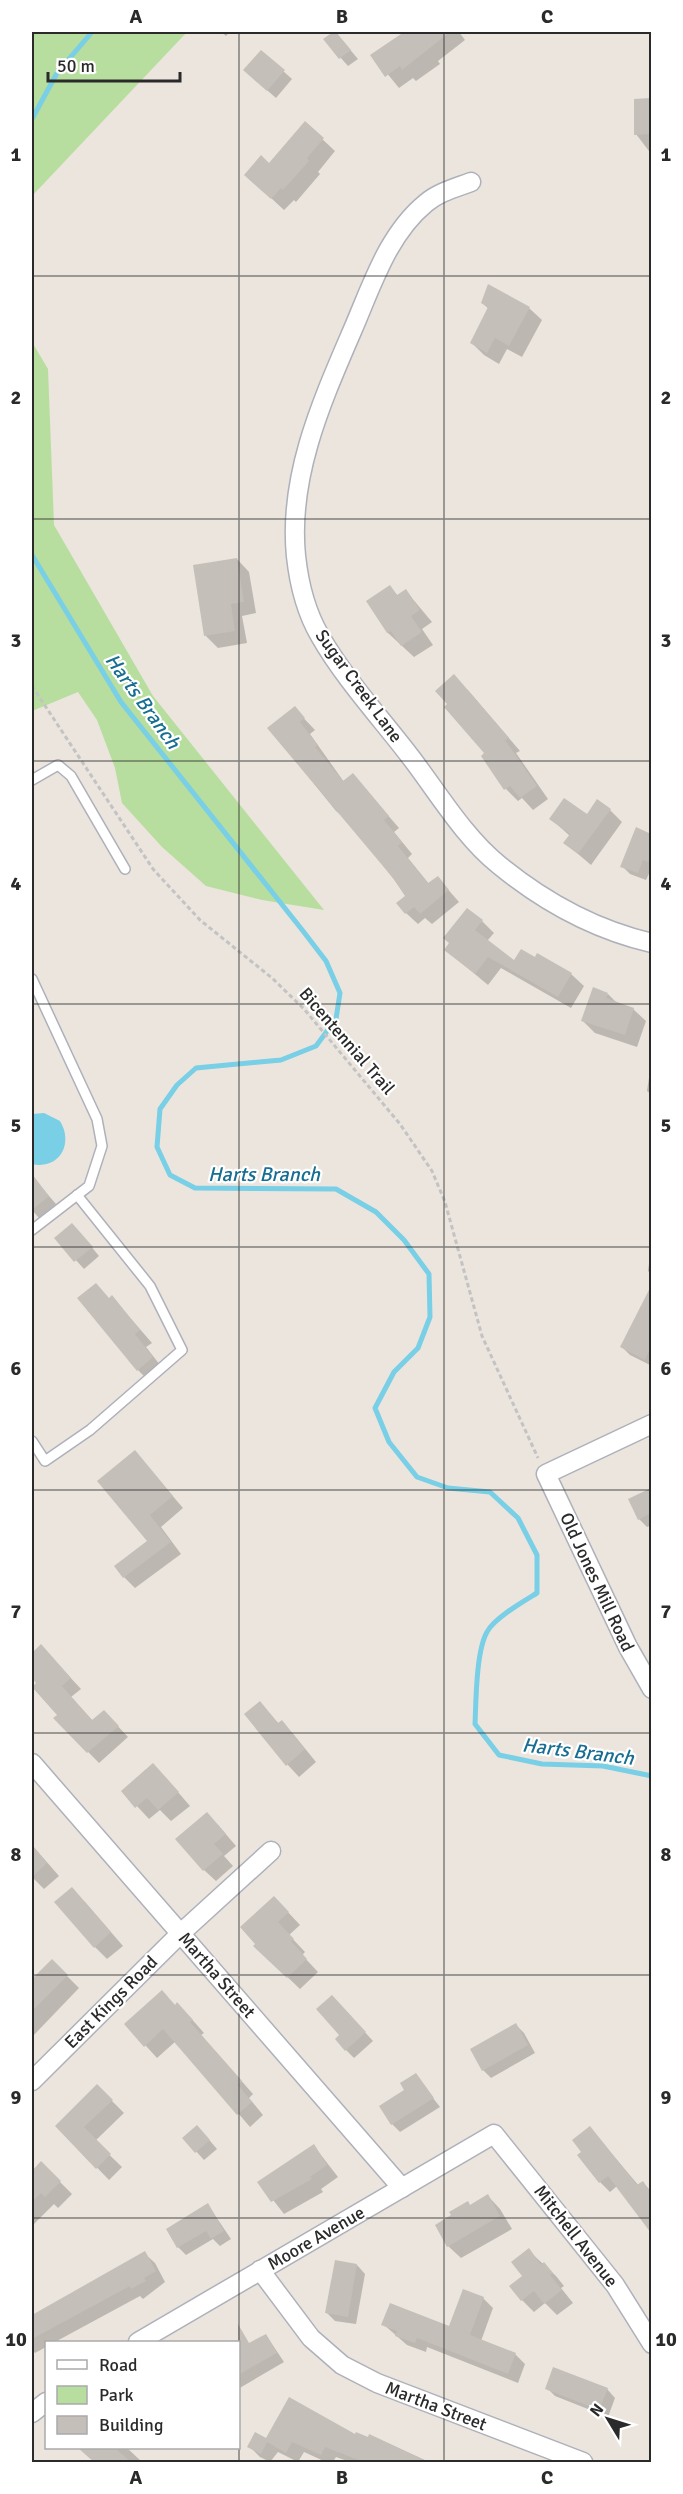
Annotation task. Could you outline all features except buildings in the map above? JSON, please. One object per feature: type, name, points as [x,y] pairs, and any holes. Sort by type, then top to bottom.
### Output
[{"type":"street","name":"Sugar Creek Lane","points":[[471,182],[441,193],[405,224],[378,271],[320,405],[309,439],[297,500],[296,557],[302,592],[310,616],[337,662],[479,846],[519,881],[573,914],[620,934],[651,943]]},
{"type":"street","points":[[546,1474],[651,1424]]},
{"type":"street","name":"Old Jones Mill Road","points":[[546,1474],[627,1647],[651,1689]]},
{"type":"street","name":"Martha Street","points":[[32,1763],[402,2188]]},
{"type":"street","name":"East Kings Road","points":[[32,2081],[181,1933],[271,1851]]},
{"type":"street","name":"Moore Avenue","points":[[141,2341],[494,2134]]},
{"type":"street","name":"Mitchell Avenue","points":[[494,2134],[615,2285],[651,2344]]},
{"type":"street","name":"Martha Street","points":[[260,2270],[311,2338],[342,2365],[377,2383],[583,2463]]},
{"type":"street","points":[[32,2413],[45,2403]]},
{"type":"lane","points":[[32,780],[58,765],[71,776],[125,869]]},
{"type":"lane","points":[[32,979],[97,1119],[102,1146],[89,1186],[32,1230]]},
{"type":"lane","points":[[32,1441],[45,1461],[90,1430],[182,1350],[150,1286],[77,1195]]},
{"type":"path","name":"Bicentennial Trail","points":[[32,686],[146,859],[174,895],[200,920],[272,978],[304,1008],[400,1124],[432,1171],[445,1202],[482,1336],[546,1474]]},
{"type":"green space","points":[[32,32],[187,32],[32,196]]},
{"type":"green space","points":[[32,342],[48,369],[54,525],[153,696],[324,910],[262,900],[206,886],[162,847],[122,803],[115,768],[97,720],[78,692],[32,711]]},
{"type":"water","points":[[44,1113],[60,1121],[64,1130],[64,1146],[61,1153],[50,1163],[32,1164],[32,1114]]},
{"type":"waterway","name":"Harts Branch","points":[[32,119],[57,73],[92,32]]},
{"type":"waterway","name":"Harts Branch","points":[[32,555],[121,702],[326,961],[340,993],[336,1019],[316,1046],[281,1060],[196,1068],[177,1085],[160,1109],[157,1147],[170,1175],[195,1188],[336,1189],[376,1212],[404,1240],[429,1274],[430,1317],[418,1348],[394,1372],[375,1408],[389,1442],[417,1477],[448,1488],[490,1492],[518,1518],[537,1555],[537,1593],[496,1621],[483,1641],[477,1677],[475,1724],[499,1755],[542,1764],[603,1766],[652,1776]]}]
